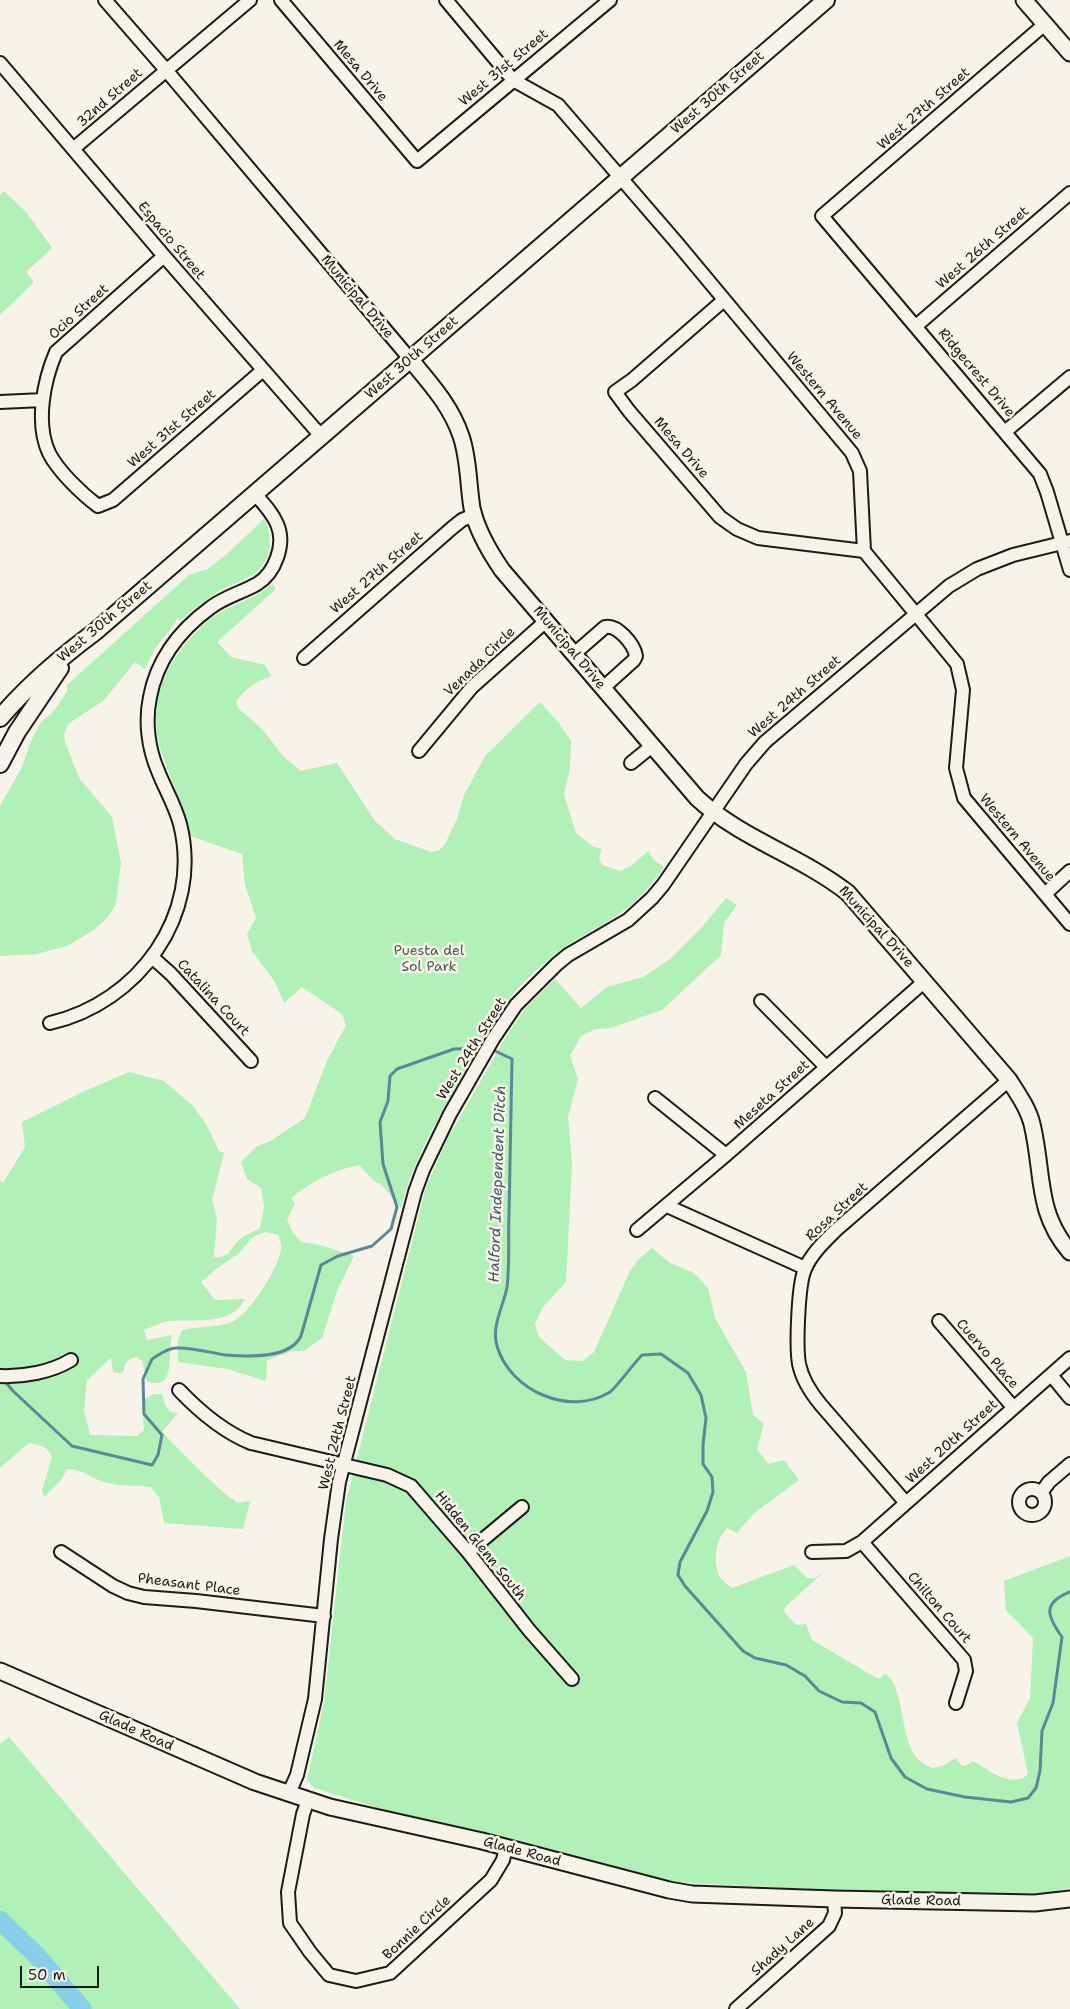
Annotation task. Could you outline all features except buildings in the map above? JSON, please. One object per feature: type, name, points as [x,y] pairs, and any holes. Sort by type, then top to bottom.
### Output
[{"type":"main road","name":"West 30th Street","points":[[0,718],[60,658],[96,631],[826,0]]},
{"type":"main road","points":[[0,764],[17,732],[58,670],[96,631]]},
{"type":"street","name":"Municipal Drive","points":[[105,0],[444,401],[461,436],[474,515],[485,542],[495,559],[546,621],[697,798],[728,824],[836,883],[863,908],[1009,1080],[1023,1101],[1032,1122],[1043,1202],[1052,1226],[1070,1252]]},
{"type":"street","name":"32nd Street","points":[[73,149],[250,0]]},
{"type":"street","name":"Mesa Drive","points":[[281,0],[417,161]]},
{"type":"street","name":"Western Avenue","points":[[446,0],[513,80],[558,105],[621,177],[852,453],[860,470],[864,551],[957,664],[963,690],[956,768],[964,798],[1070,924]]},
{"type":"street","name":"West 31st Street","points":[[417,161],[610,0]]},
{"type":"street","points":[[1024,0],[1070,53]]},
{"type":"street","name":"West 27th Street","points":[[822,216],[1045,24]]},
{"type":"street","name":"Espacio Street","points":[[0,63],[164,256],[321,436]]},
{"type":"street","name":"West 26th Street","points":[[916,326],[1070,193]]},
{"type":"street","name":"Ridgecrest Drive","points":[[822,216],[1006,431],[1040,474],[1066,542],[1070,570]]},
{"type":"street","name":"Ocio Street","points":[[98,506],[86,497],[56,464],[49,453],[43,436],[43,400],[48,372],[56,352],[164,256]]},
{"type":"street","name":"Mesa Drive","points":[[724,300],[632,380],[615,392],[629,411],[720,517],[738,529],[758,538],[864,551]]},
{"type":"street","name":"West 31st Street","points":[[98,506],[113,500],[263,370]]},
{"type":"street","points":[[1006,431],[1070,377]]},
{"type":"street","points":[[0,402],[43,400]]},
{"type":"street","points":[[50,1024],[78,1015],[109,999],[132,980],[152,957],[166,936],[178,904],[184,866],[180,824],[172,800],[155,764],[149,735],[148,711],[152,687],[166,654],[191,623],[219,601],[262,580],[275,562],[279,549],[279,528],[269,510],[254,494]]},
{"type":"street","name":"West 27th Street","points":[[304,658],[452,528],[462,520],[474,515]]},
{"type":"street","name":"West 24th Street","points":[[289,1793],[296,1775],[315,1699],[331,1539],[343,1465],[415,1192],[426,1162],[450,1114],[506,1019],[530,989],[568,955],[619,926],[652,898],[750,758],[764,742],[916,612],[949,586],[978,569],[1013,555],[1066,542]]},
{"type":"street","name":"Venada Circle","points":[[419,750],[472,687],[546,621]]},
{"type":"street","points":[[574,654],[605,627],[609,626],[618,630],[633,647],[636,656],[634,660],[603,688]]},
{"type":"street","points":[[631,763],[652,746]]},
{"type":"street","points":[[1044,894],[1070,871]]},
{"type":"street","name":"Catalina Court","points":[[152,957],[171,974],[251,1061]]},
{"type":"street","name":"Meseta Street","points":[[637,1230],[925,981]]},
{"type":"street","points":[[761,1002],[826,1067]]},
{"type":"street","name":"Rosa Street","points":[[906,1503],[820,1405],[804,1379],[799,1364],[799,1350],[800,1302],[805,1268],[817,1250],[836,1230],[1009,1080]]},
{"type":"street","points":[[655,1098],[726,1155]]},
{"type":"street","points":[[666,1206],[805,1268]]},
{"type":"street","name":"Cuervo Place","points":[[939,1321],[1013,1407]]},
{"type":"street","name":"West 20th Street","points":[[858,1545],[1070,1358]]},
{"type":"street","points":[[0,1376],[29,1374],[52,1369],[71,1360]]},
{"type":"street","points":[[1050,1375],[1070,1398]]},
{"type":"street","name":"Hidden Glenn South","points":[[179,1390],[223,1428],[250,1443],[387,1475],[411,1486],[468,1552],[529,1630],[572,1679]]},
{"type":"street","points":[[1041,1493],[1049,1482],[1070,1464]]},
{"type":"street","points":[[468,1552],[522,1507]]},
{"type":"street","points":[[812,1552],[833,1553],[858,1545]]},
{"type":"street","name":"Chilton Court","points":[[858,1545],[964,1660],[966,1671],[956,1702]]},
{"type":"street","name":"Pheasant Place","points":[[61,1552],[113,1586],[144,1597],[324,1616]]},
{"type":"street","name":"Glade Road","points":[[0,1670],[224,1768],[308,1800],[506,1847],[668,1890],[692,1894],[834,1899],[1035,1903],[1070,1899]]},
{"type":"street","name":"Bonnie Circle","points":[[308,1800],[303,1814],[288,1892],[290,1923],[329,1975],[356,1981],[390,1973],[491,1880],[503,1860],[506,1847]]},
{"type":"street","name":"Shady Lane","points":[[736,2009],[829,1926],[835,1913],[834,1899]]},
{"type":"green space","points":[[4,191],[27,213],[52,248],[26,272],[34,282],[0,315],[0,195]]},
{"type":"green space","points":[[264,519],[270,544],[266,560],[261,567],[247,578],[214,594],[180,621],[177,617],[175,623],[154,650],[145,669],[135,662],[103,701],[68,724],[64,735],[65,742],[79,778],[112,817],[121,863],[116,904],[108,917],[94,930],[67,946],[37,954],[0,956],[0,806],[22,767],[31,741],[41,722],[54,711],[67,691],[67,685],[189,575],[208,569]]},
{"type":"green space","name":"Puesta del Sol Park","points":[[272,584],[276,589],[217,642],[231,657],[265,665],[271,676],[256,683],[244,692],[236,701],[238,708],[263,730],[283,756],[301,771],[337,763],[375,821],[395,839],[431,852],[438,851],[444,846],[457,819],[464,795],[485,756],[540,702],[559,723],[571,741],[570,768],[564,795],[576,833],[592,846],[602,849],[599,859],[602,865],[620,871],[631,866],[648,851],[654,860],[664,867],[632,904],[555,954],[512,995],[486,1033],[431,1131],[411,1176],[401,1208],[380,1183],[376,1183],[359,1165],[323,1177],[291,1198],[295,1204],[287,1219],[292,1231],[301,1242],[320,1245],[354,1256],[337,1291],[322,1338],[304,1351],[293,1351],[267,1360],[266,1381],[227,1369],[178,1362],[178,1340],[182,1330],[232,1322],[247,1310],[262,1290],[274,1269],[281,1248],[278,1235],[266,1232],[251,1239],[238,1254],[201,1282],[215,1300],[245,1299],[239,1308],[231,1314],[222,1317],[170,1321],[144,1330],[147,1340],[172,1335],[169,1369],[163,1381],[156,1383],[147,1381],[142,1361],[137,1357],[129,1360],[123,1372],[120,1373],[113,1372],[111,1358],[87,1380],[84,1411],[90,1435],[137,1436],[144,1430],[142,1401],[154,1394],[162,1394],[170,1412],[178,1413],[162,1432],[225,1494],[238,1503],[250,1501],[243,1529],[164,1523],[159,1497],[151,1487],[110,1484],[72,1469],[67,1469],[62,1479],[44,1497],[42,1490],[52,1457],[46,1448],[36,1444],[29,1443],[0,1468],[0,1180],[3,1183],[25,1147],[22,1122],[129,1072],[164,1081],[193,1106],[206,1124],[219,1151],[224,1153],[212,1200],[217,1218],[214,1257],[224,1256],[241,1238],[260,1228],[264,1207],[261,1188],[247,1179],[241,1162],[257,1146],[269,1142],[305,1118],[327,1061],[346,1025],[342,1014],[302,987],[284,1003],[275,982],[252,951],[247,934],[256,918],[245,885],[242,854],[190,836],[182,806],[163,757],[156,718],[162,683],[180,650],[214,616],[256,595]]},
{"type":"green space","points":[[726,898],[737,905],[724,923],[721,955],[662,1010],[611,1028],[596,1029],[581,1036],[570,1056],[578,1079],[568,1117],[572,1163],[566,1282],[542,1308],[535,1324],[539,1337],[565,1360],[583,1361],[594,1352],[630,1271],[639,1259],[652,1248],[670,1263],[694,1273],[708,1288],[715,1318],[746,1372],[753,1415],[764,1424],[757,1449],[768,1464],[784,1460],[799,1480],[753,1514],[737,1533],[727,1528],[720,1538],[716,1549],[716,1567],[719,1575],[732,1588],[794,1565],[807,1578],[815,1578],[824,1572],[785,1607],[784,1612],[796,1625],[806,1624],[812,1640],[879,1679],[885,1674],[891,1679],[896,1688],[911,1748],[918,1759],[932,1768],[942,1766],[956,1758],[961,1765],[965,1766],[973,1761],[1000,1777],[1008,1779],[1015,1780],[1028,1774],[1017,1723],[1030,1698],[1033,1638],[1006,1610],[1004,1581],[1070,1556],[1070,1888],[1032,1896],[827,1890],[687,1883],[664,1880],[480,1831],[388,1811],[314,1788],[307,1780],[324,1702],[346,1501],[426,1187],[447,1140],[507,1035],[525,1009],[555,979],[581,1008],[607,987],[643,977],[670,959],[703,926]]},
{"type":"green space","points":[[9,1737],[240,2009],[86,2009],[43,1958],[0,1916],[0,1744]]},
{"type":"green space","points":[[0,1924],[34,1958],[73,2009],[0,2009]]},
{"type":"waterway","name":"Halford Independent Ditch","points":[[4,1380],[13,1391],[72,1446],[152,1465],[158,1455],[162,1435],[144,1414],[143,1379],[152,1359],[173,1348],[188,1348],[226,1355],[257,1356],[278,1353],[296,1344],[301,1336],[321,1265],[338,1256],[372,1246],[391,1229],[397,1207],[383,1164],[380,1122],[388,1101],[390,1076],[397,1069],[454,1049],[484,1048]]},
{"type":"waterway","name":"Halford Independent Ditch","points":[[491,1049],[512,1059],[508,1269],[507,1287],[497,1323],[497,1346],[504,1362],[515,1376],[528,1387],[543,1395],[560,1400],[577,1402],[594,1399],[610,1392],[642,1355],[661,1354],[688,1373],[701,1395],[706,1418],[703,1464],[712,1477],[713,1492],[707,1511],[680,1562],[678,1575],[685,1586],[743,1651],[755,1658],[786,1665],[805,1676],[819,1691],[842,1702],[861,1703],[875,1712],[891,1758],[905,1777],[927,1789],[965,1797],[1011,1802],[1028,1798],[1036,1788],[1040,1771],[1042,1731],[1053,1703],[1062,1637],[1053,1623],[1050,1611],[1055,1601],[1070,1592]]},
{"type":"waterway","points":[[0,1920],[37,1956],[82,2009]]}]
